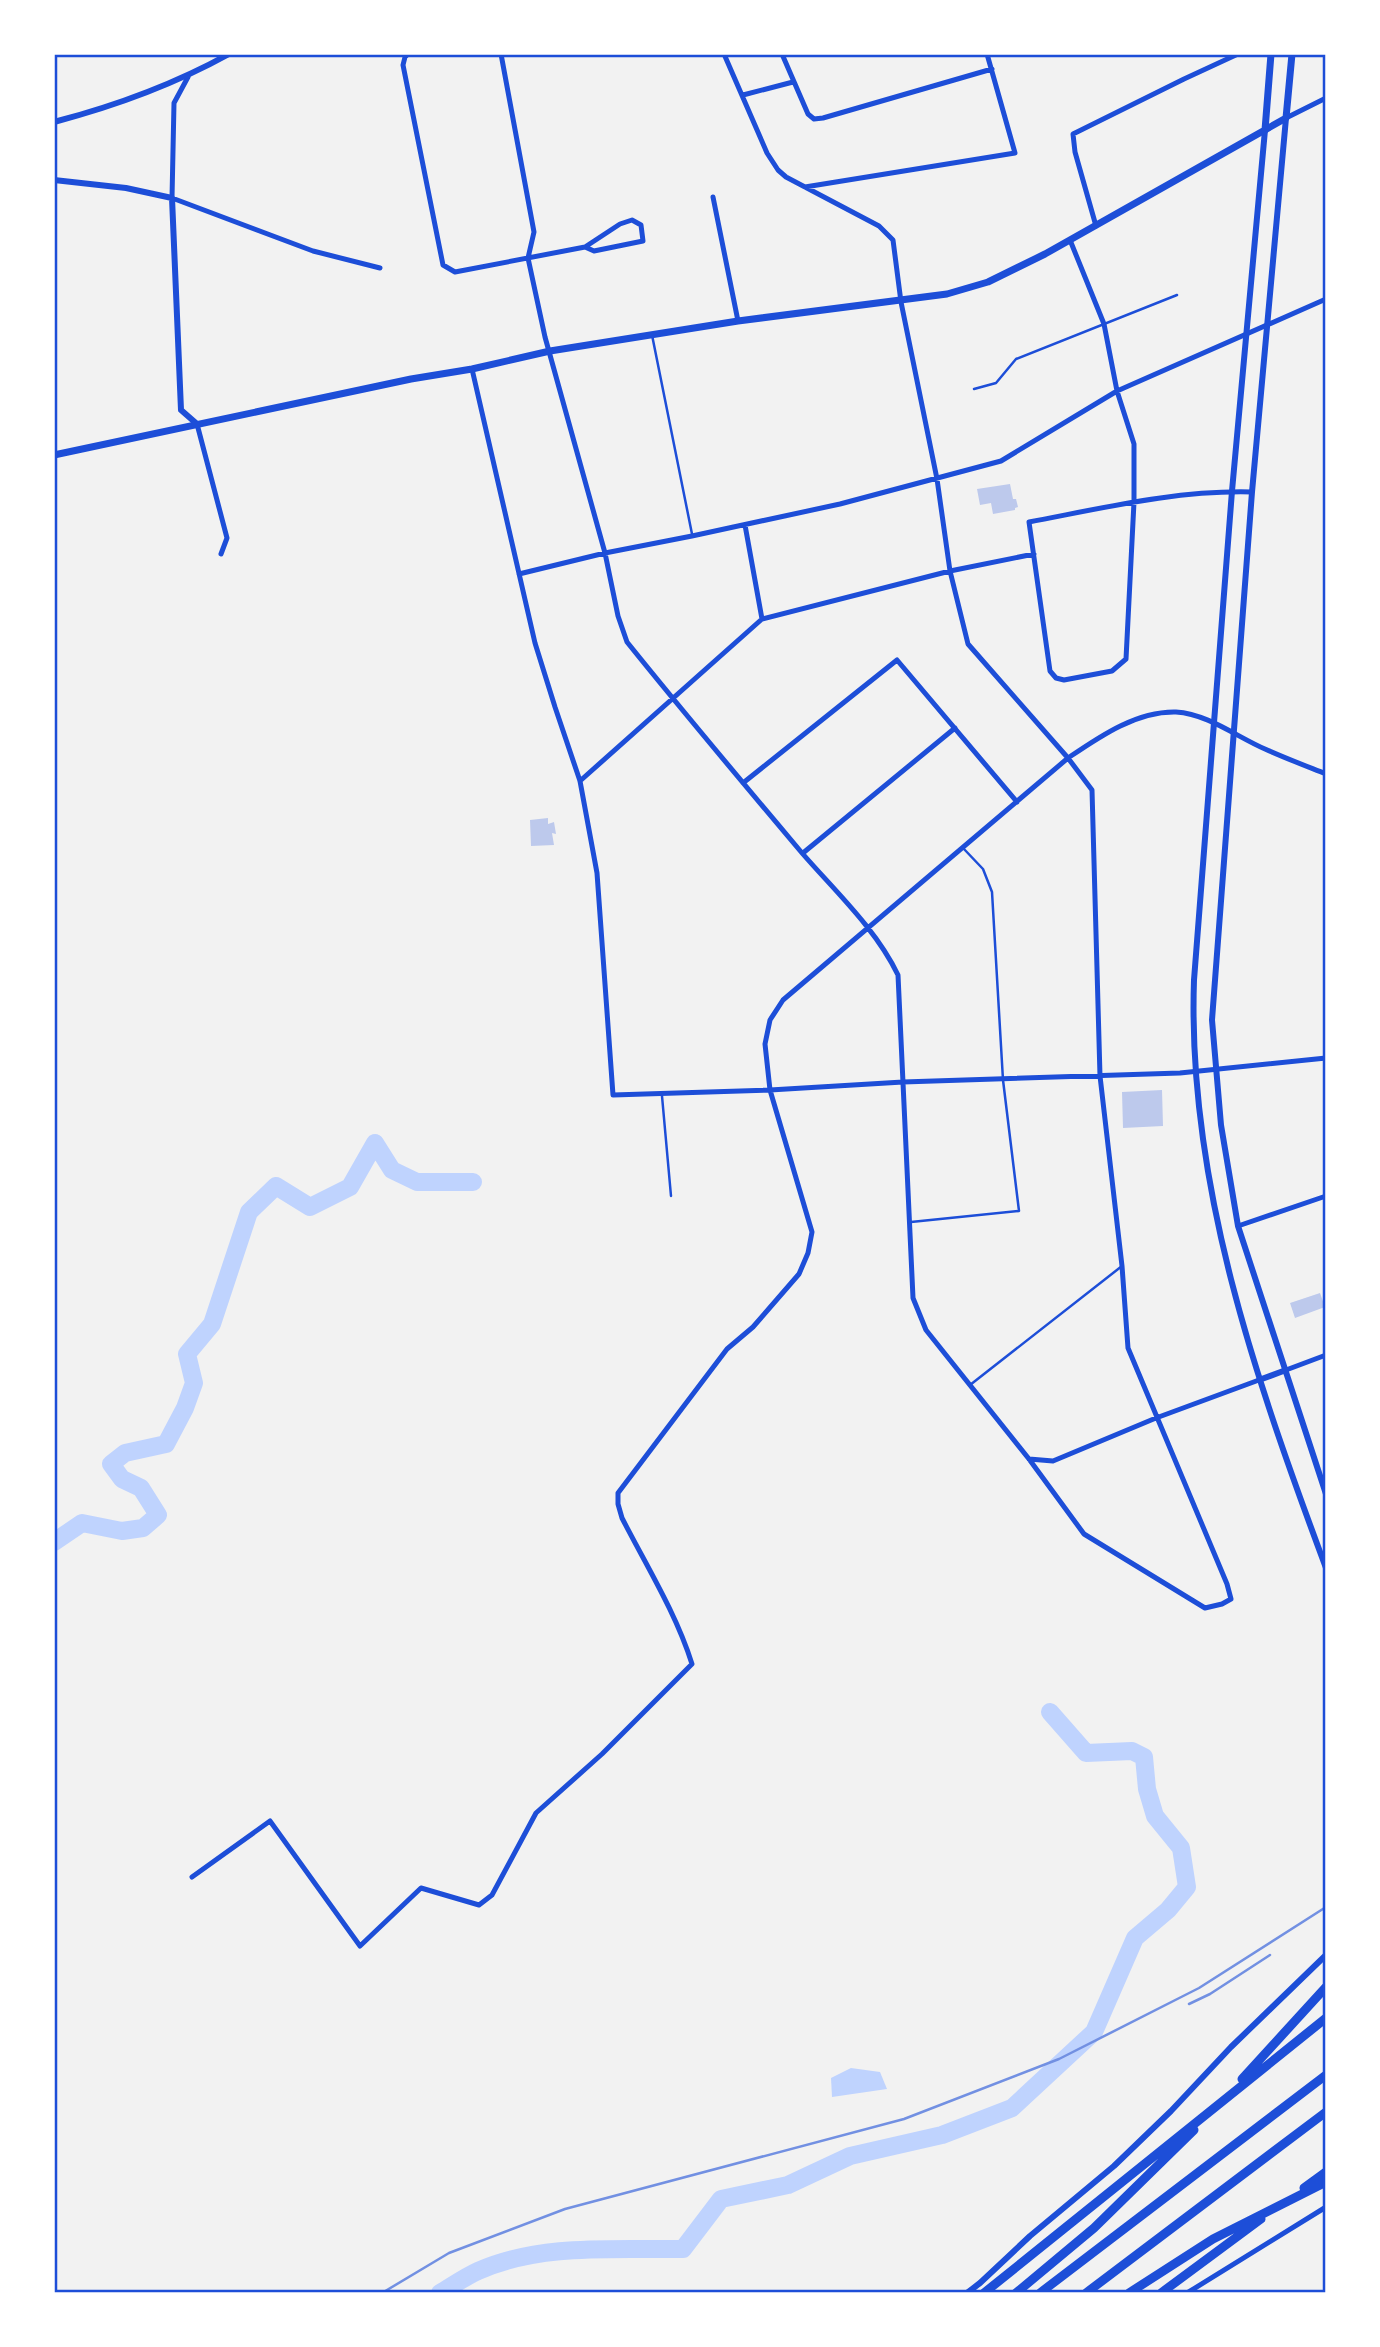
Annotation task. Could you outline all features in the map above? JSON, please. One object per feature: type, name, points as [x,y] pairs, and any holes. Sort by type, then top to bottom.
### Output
[{"type":"highway","points":[[1016,2293],[1094,2228],[1208,2117],[1326,1987]]},
{"type":"highway","points":[[984,2293],[1326,2018]]},
{"type":"highway","points":[[1040,2293],[1326,2075]]},
{"type":"highway","points":[[1086,2293],[1326,2112]]},
{"type":"highway","points":[[1161,2293],[1326,2172]]},
{"type":"highway","points":[[1129,2293],[1213,2239],[1326,2182]]},
{"type":"main road","points":[[1265,130],[1271,54]]},
{"type":"main road","points":[[54,456],[550,351],[738,321],[901,302],[947,294],[988,282],[1096,226],[1286,118],[1292,54]]},
{"type":"street","points":[[54,122],[103,109],[188,77],[229,54]]},
{"type":"street","points":[[408,54],[403,65],[443,265],[455,272],[585,247],[620,224],[632,220],[641,225],[643,241],[594,251],[585,247]]},
{"type":"street","points":[[500,54],[534,232],[528,258],[545,337],[627,642],[867,929],[890,959],[898,975],[914,1298],[926,1330],[1029,1459],[1084,1534],[1205,1608],[1222,1604],[1231,1599],[1227,1584],[1128,1348],[1122,1266],[1100,1076],[1092,790],[1068,758],[968,644],[950,571],[937,479],[901,302],[893,240],[878,226],[786,177],[772,163],[724,54]]},
{"type":"street","points":[[782,54],[808,114],[814,119],[992,69]]},
{"type":"street","points":[[805,187],[1015,153],[987,54]]},
{"type":"street","points":[[1096,226],[1075,152],[1073,134],[1238,54]]},
{"type":"street","points":[[188,77],[174,103],[172,198],[181,410],[197,424],[227,538],[221,554]]},
{"type":"street","points":[[743,94],[793,82]]},
{"type":"street","points":[[1326,99],[1286,118],[1252,492],[1212,1020],[1222,1125],[1238,1226],[1326,1494]]},
{"type":"street","points":[[1265,130],[1232,491],[1194,980],[1195,1072],[1200,1121],[1219,1232],[1259,1380],[1326,1568]]},
{"type":"street","points":[[54,180],[126,188],[172,198],[313,251],[380,268]]},
{"type":"street","points":[[713,198],[738,321]]},
{"type":"street","points":[[1070,240],[1104,324],[1117,391],[1134,444],[1135,502],[1126,659],[1112,671],[1064,680],[1055,678],[1050,671],[1029,522],[1135,502],[1167,496],[1252,492]]},
{"type":"street","points":[[519,574],[605,553],[745,525],[1001,461],[1117,391],[1326,299]]},
{"type":"street","points":[[472,369],[539,656],[580,781],[597,873],[613,1095],[1195,1072],[1326,1058]]},
{"type":"street","points":[[745,525],[762,620]]},
{"type":"street","points":[[580,781],[762,620],[950,571],[1034,554]]},
{"type":"street","points":[[743,783],[897,660],[1017,802]]},
{"type":"street","points":[[192,1877],[270,1821],[360,1946],[421,1888],[479,1905],[492,1895],[536,1813],[602,1754],[692,1664],[670,1612],[622,1518],[618,1493],[727,1349],[753,1327],[799,1274],[808,1253],[812,1232],[770,1090],[765,1044],[770,1020],[783,1000],[1068,758],[1115,728],[1155,715],[1176,712],[1215,724],[1264,749],[1326,774]]},
{"type":"street","points":[[803,853],[955,729]]},
{"type":"street","points":[[1238,1226],[1326,1196]]},
{"type":"street","points":[[1029,1459],[1053,1461],[1156,1418],[1326,1355]]},
{"type":"street","points":[[967,2292],[1115,2166],[1231,2047],[1326,1955]]},
{"type":"street","points":[[1187,2293],[1323,2209],[1326,2218]]},
{"type":"lane","points":[[974,389],[996,383],[1016,359],[1177,295]]},
{"type":"lane","points":[[652,335],[692,536]]},
{"type":"lane","points":[[910,1222],[1019,1211],[1003,1080],[992,892],[983,869],[963,848]]},
{"type":"lane","points":[[662,1092],[671,1196]]},
{"type":"lane","points":[[969,1385],[1122,1266]]},
{"type":"water","points":[[851,2068],[880,2072],[887,2089],[832,2097],[831,2078]]},
{"type":"building","points":[[1010,484],[1018,507],[1015,510],[993,514],[991,503],[980,505],[977,489]]},
{"type":"building","points":[[548,818],[548,824],[554,822],[554,845],[531,846],[530,820]]},
{"type":"building","points":[[1162,1090],[1163,1126],[1123,1128],[1122,1092]]},
{"type":"building","points":[[1320,1293],[1325,1307],[1295,1318],[1290,1303]]},
{"type":"waterway","points":[[54,1542],[82,1523],[122,1531],[143,1528],[158,1515],[141,1488],[122,1479],[111,1464],[125,1453],[166,1444],[185,1408],[194,1383],[187,1354],[212,1324],[249,1212],[276,1186],[310,1207],[350,1187],[375,1143],[392,1170],[417,1182],[473,1182]]},
{"type":"waterway","points":[[440,2293],[478,2271],[527,2256],[579,2250],[683,2249],[721,2199],[788,2185],[850,2156],[942,2135],[1012,2108],[1094,2032],[1135,1938],[1168,1910],[1187,1887],[1181,1848],[1155,1816],[1147,1789],[1144,1757],[1132,1751],[1086,1753],[1050,1712]]},
{"type":"railway","points":[[382,2293],[449,2253],[565,2209],[904,2119],[1059,2059],[1199,1988],[1326,1907]]},
{"type":"railway","points":[[1189,2004],[1210,1994],[1270,1955]]}]
